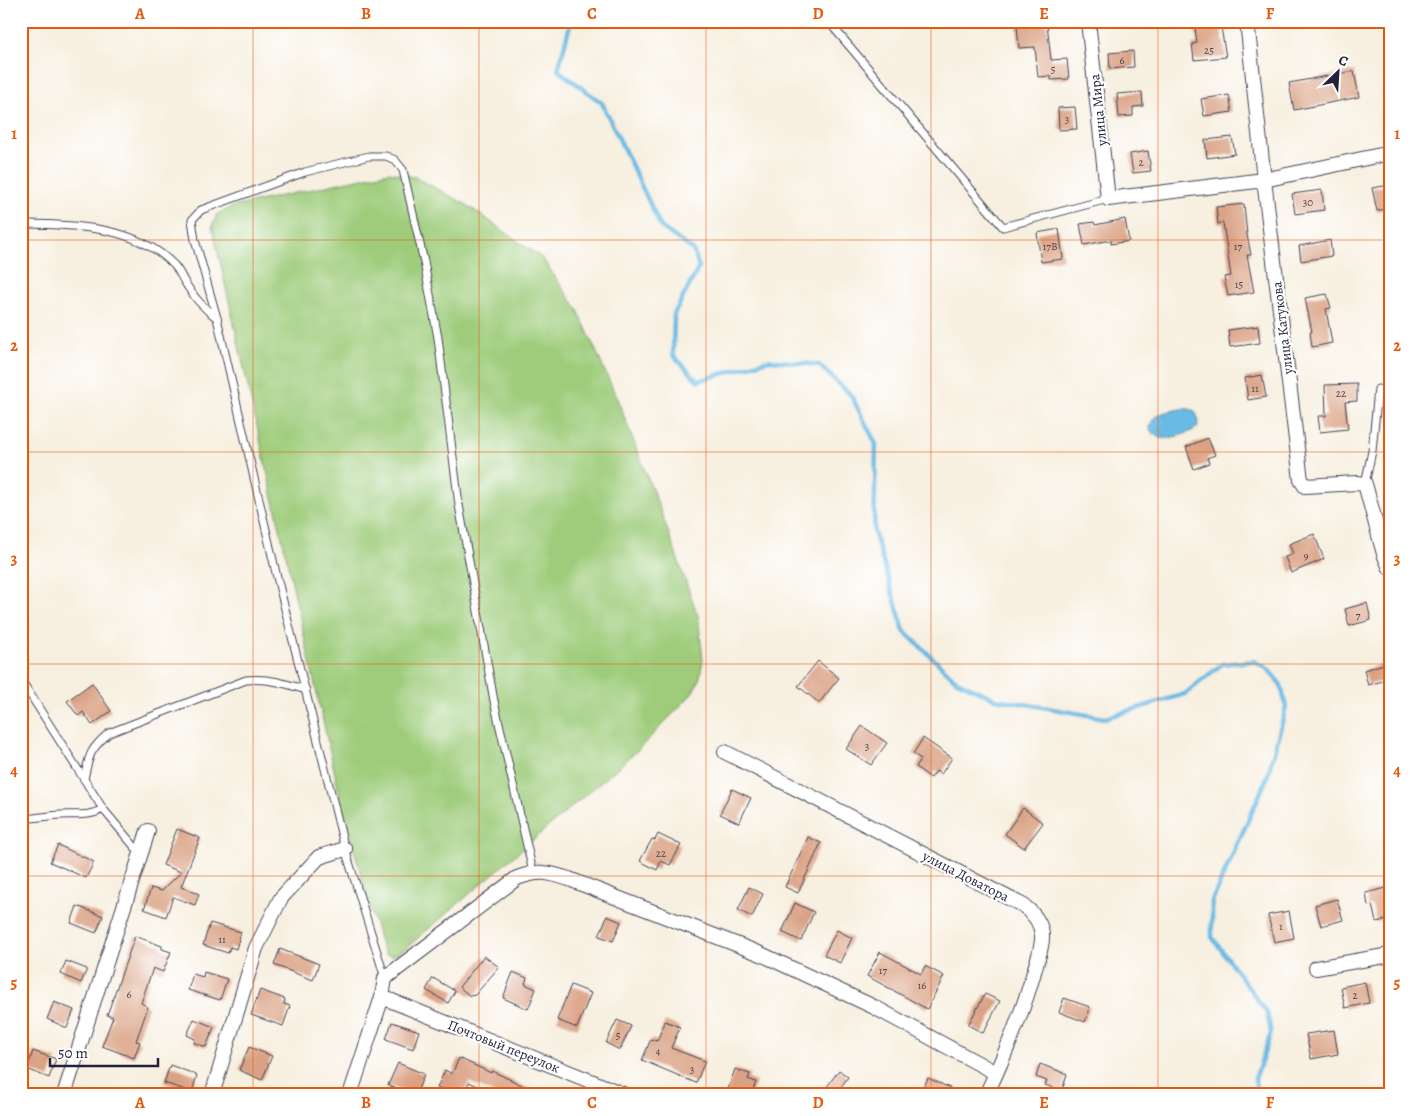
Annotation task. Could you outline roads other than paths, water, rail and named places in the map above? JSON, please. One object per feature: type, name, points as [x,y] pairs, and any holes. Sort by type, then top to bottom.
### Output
[{"type":"street","name":"улица Мира","points":[[1088,21],[1108,199]]},
{"type":"street","name":"улица Катукова","points":[[1247,21],[1264,180],[1301,480],[1305,486],[1365,484]]},
{"type":"street","points":[[1108,199],[1264,180],[1390,154]]},
{"type":"street","points":[[1365,484],[1384,554],[1390,568]]},
{"type":"street","name":"улица Доватора","points":[[726,752],[1016,901],[1034,913],[1042,934],[1040,952],[1027,998],[1014,1034],[986,1095]]},
{"type":"street","points":[[64,1095],[148,831]]},
{"type":"street","points":[[212,1095],[256,948],[281,898],[319,857],[345,849]]},
{"type":"street","points":[[350,1095],[382,997],[385,978],[517,878],[533,872],[551,873],[569,879],[761,954],[874,1007],[996,1073]]},
{"type":"street","points":[[1316,968],[1390,956]]},
{"type":"street","name":"Почтовый переулок","points":[[382,997],[625,1095]]},
{"type":"lane","points":[[828,21],[1003,227],[1108,199]]},
{"type":"lane","points":[[385,978],[345,849],[276,573],[217,318],[195,240],[192,220],[201,210],[305,172],[369,156],[386,156],[396,160],[402,170],[424,262],[438,338],[461,515],[494,701],[533,872]]},
{"type":"lane","points":[[21,224],[58,225],[102,230],[134,239],[157,251],[175,265],[201,306],[217,318]]},
{"type":"lane","points":[[1365,484],[1372,451],[1378,389]]},
{"type":"lane","points":[[84,779],[88,758],[94,745],[109,733],[246,680],[264,678],[276,680],[306,690]]},
{"type":"lane","points":[[21,680],[103,810],[142,853]]},
{"type":"lane","points":[[21,819],[95,814],[103,810]]},
{"type":"water","points":[[1185,408],[1195,411],[1199,421],[1197,428],[1179,436],[1168,438],[1157,437],[1150,430],[1153,419],[1157,416],[1162,413]]},
{"type":"waterway","points":[[571,21],[558,70],[602,103],[661,227],[693,250],[699,267],[674,314],[673,355],[698,381],[769,360],[819,365],[851,395],[876,444],[874,532],[904,631],[957,681],[996,699],[1105,718],[1185,694],[1222,664],[1254,661],[1268,669],[1281,685],[1286,707],[1267,778],[1212,901],[1212,937],[1267,1013],[1271,1033],[1255,1079],[1257,1095]]}]
